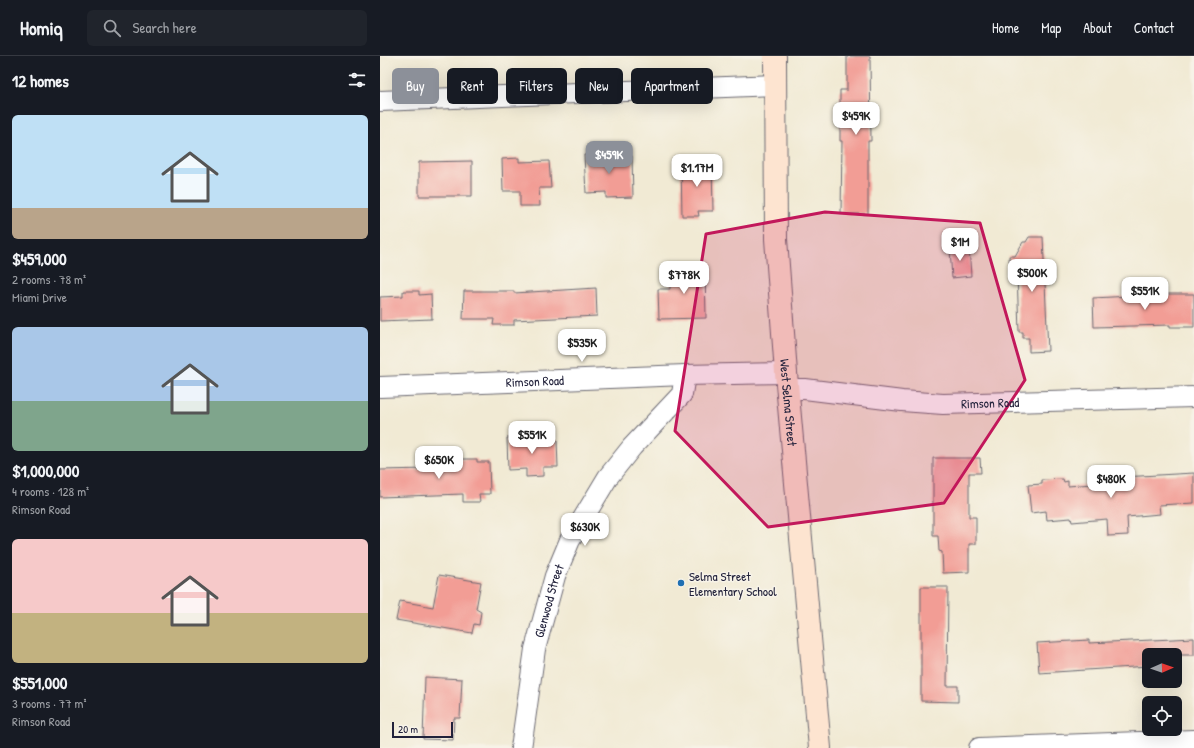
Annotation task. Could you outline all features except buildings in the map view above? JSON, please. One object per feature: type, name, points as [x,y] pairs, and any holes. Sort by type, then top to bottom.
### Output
[{"type":"street","name":"West Selma Street","points":[[775,56],[776,239],[786,381],[820,748]]},
{"type":"street","points":[[380,101],[775,86]]},
{"type":"street","name":"Rimson Road","points":[[380,387],[685,375],[786,381],[805,389],[902,401],[942,404],[1194,397]]},
{"type":"street","name":"Glenwood Street","points":[[522,748],[535,649],[555,576],[570,540],[608,477],[632,447],[682,394],[685,375]]},
{"type":"street","points":[[979,748],[1194,740]]},
{"type":"highlighted area","points":[[825,212],[980,223],[1025,380],[944,503],[768,527],[675,431],[706,234]]},
{"type":"place","name":"Selma Street Elementary School","points":[[681,583]]}]
